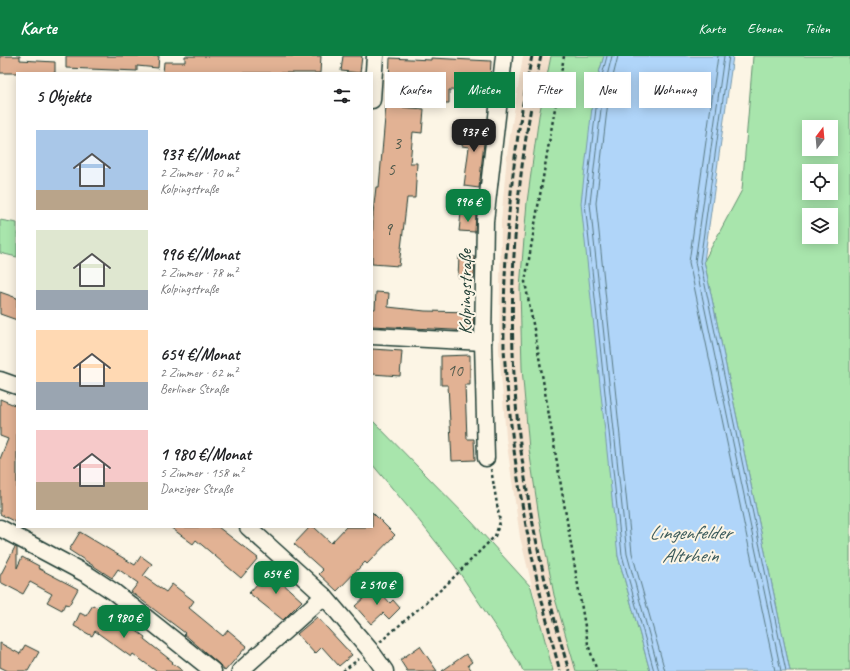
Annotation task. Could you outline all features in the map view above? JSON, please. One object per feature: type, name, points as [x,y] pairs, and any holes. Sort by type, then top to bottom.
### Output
[{"type":"street","points":[[373,85],[375,56]]},
{"type":"street","name":"Kolpingstraße","points":[[486,458],[484,221],[504,56]]},
{"type":"street","points":[[373,336],[484,342]]},
{"type":"street","points":[[0,380],[16,386]]},
{"type":"street","points":[[0,528],[88,575],[114,592],[213,671]]},
{"type":"street","points":[[249,528],[324,596],[370,650],[385,671]]},
{"type":"street","points":[[240,671],[324,596]]},
{"type":"path","points":[[564,56],[525,282],[538,345],[588,644],[597,671]]},
{"type":"path","points":[[343,671],[445,586],[490,543],[498,530],[500,522],[491,468],[486,458]]},
{"type":"shaded area","points":[[523,56],[551,56],[548,72],[523,72],[523,108],[541,108],[527,202],[520,288],[522,368],[529,449],[554,595],[576,671],[553,671],[520,537],[506,438],[499,348],[501,222],[507,155]]},
{"type":"green space","points":[[551,56],[604,56],[599,72],[584,72],[584,108],[595,108],[618,556],[650,671],[576,671],[554,595],[539,517],[529,449],[522,368],[520,288],[527,202],[541,108],[576,108],[576,72],[548,72]]},
{"type":"green space","points":[[753,56],[850,56],[850,671],[790,671],[704,261],[742,190]]},
{"type":"green space","points":[[0,220],[16,223],[16,257],[0,253]]},
{"type":"green space","points":[[373,421],[471,521],[531,587],[553,671],[523,671],[520,664],[455,566],[373,465]]},
{"type":"water","name":"Lingenfelder Altrhein","points":[[604,56],[733,56],[704,261],[790,671],[650,671],[618,556],[581,203],[592,108],[631,108],[631,72],[599,72]]},
{"type":"building","points":[[0,56],[20,56],[20,60],[55,62],[55,72],[0,73]]},
{"type":"building","points":[[66,56],[159,56],[158,68],[137,66],[137,71],[66,68]]},
{"type":"building","points":[[185,56],[321,56],[320,72],[163,72],[164,62],[185,62]]},
{"type":"building","points":[[343,56],[362,56],[360,72],[341,71]]},
{"type":"building","points":[[390,58],[431,60],[431,58],[491,61],[490,72],[454,72],[454,90],[449,90],[449,103],[446,103],[446,72],[389,72]]},
{"type":"building","points":[[386,108],[424,109],[422,133],[413,132],[410,163],[417,163],[415,198],[407,198],[399,266],[373,264],[373,213],[376,187],[379,187]]},
{"type":"building","points":[[465,122],[486,125],[479,188],[464,186],[469,147],[462,146]]},
{"type":"building","points":[[461,213],[476,214],[475,232],[459,231]]},
{"type":"building","points":[[459,256],[475,257],[474,278],[458,277]]},
{"type":"building","points":[[0,292],[16,298],[16,320],[0,314]]},
{"type":"building","points":[[376,292],[389,293],[388,307],[425,311],[474,312],[473,331],[373,326],[373,309],[375,309]]},
{"type":"building","points":[[373,349],[402,351],[400,376],[373,374]]},
{"type":"building","points":[[470,355],[470,385],[465,385],[467,439],[474,439],[475,460],[452,461],[448,385],[441,385],[441,356]]},
{"type":"building","points":[[0,399],[16,406],[16,522],[0,514],[0,459],[8,439],[0,436]]},
{"type":"building","points":[[373,513],[395,535],[367,564],[365,562],[337,591],[319,574],[323,570],[294,544],[309,528],[315,528],[331,543],[345,528],[373,528]]},
{"type":"building","points":[[171,528],[219,528],[258,558],[241,578],[196,540],[193,544]]},
{"type":"building","points":[[80,532],[135,565],[141,556],[152,564],[143,576],[166,592],[172,584],[194,601],[189,608],[223,636],[228,630],[247,646],[225,671],[184,634],[185,633],[131,592],[138,583],[118,569],[112,578],[69,550]]},
{"type":"building","points":[[15,547],[17,548],[17,568],[22,557],[39,566],[38,568],[78,589],[69,605],[65,604],[62,610],[47,602],[52,594],[30,582],[23,594],[0,582],[0,576]]},
{"type":"building","points":[[271,569],[281,579],[280,581],[302,601],[283,620],[249,593]]},
{"type":"building","points":[[376,587],[390,603],[393,600],[400,608],[389,619],[383,613],[371,624],[355,606]]},
{"type":"building","points":[[93,605],[119,621],[120,619],[145,637],[144,639],[183,671],[156,671],[133,654],[131,657],[95,631],[92,636],[74,626],[80,613],[86,616]]},
{"type":"building","points":[[317,617],[352,655],[339,666],[322,647],[315,654],[297,634]]},
{"type":"building","points":[[0,643],[20,654],[25,645],[39,652],[28,671],[8,671],[0,667]]},
{"type":"building","points":[[420,646],[437,671],[407,671],[400,660]]},
{"type":"building","points":[[466,654],[472,662],[468,665],[472,671],[442,671]]},
{"type":"railway","points":[[532,56],[519,128],[510,201],[505,275],[504,348],[513,438],[522,505],[535,572],[560,671]]},
{"type":"railway","points":[[541,56],[531,105],[518,203],[512,302],[513,352],[516,402],[525,479],[547,590],[569,671]]}]
